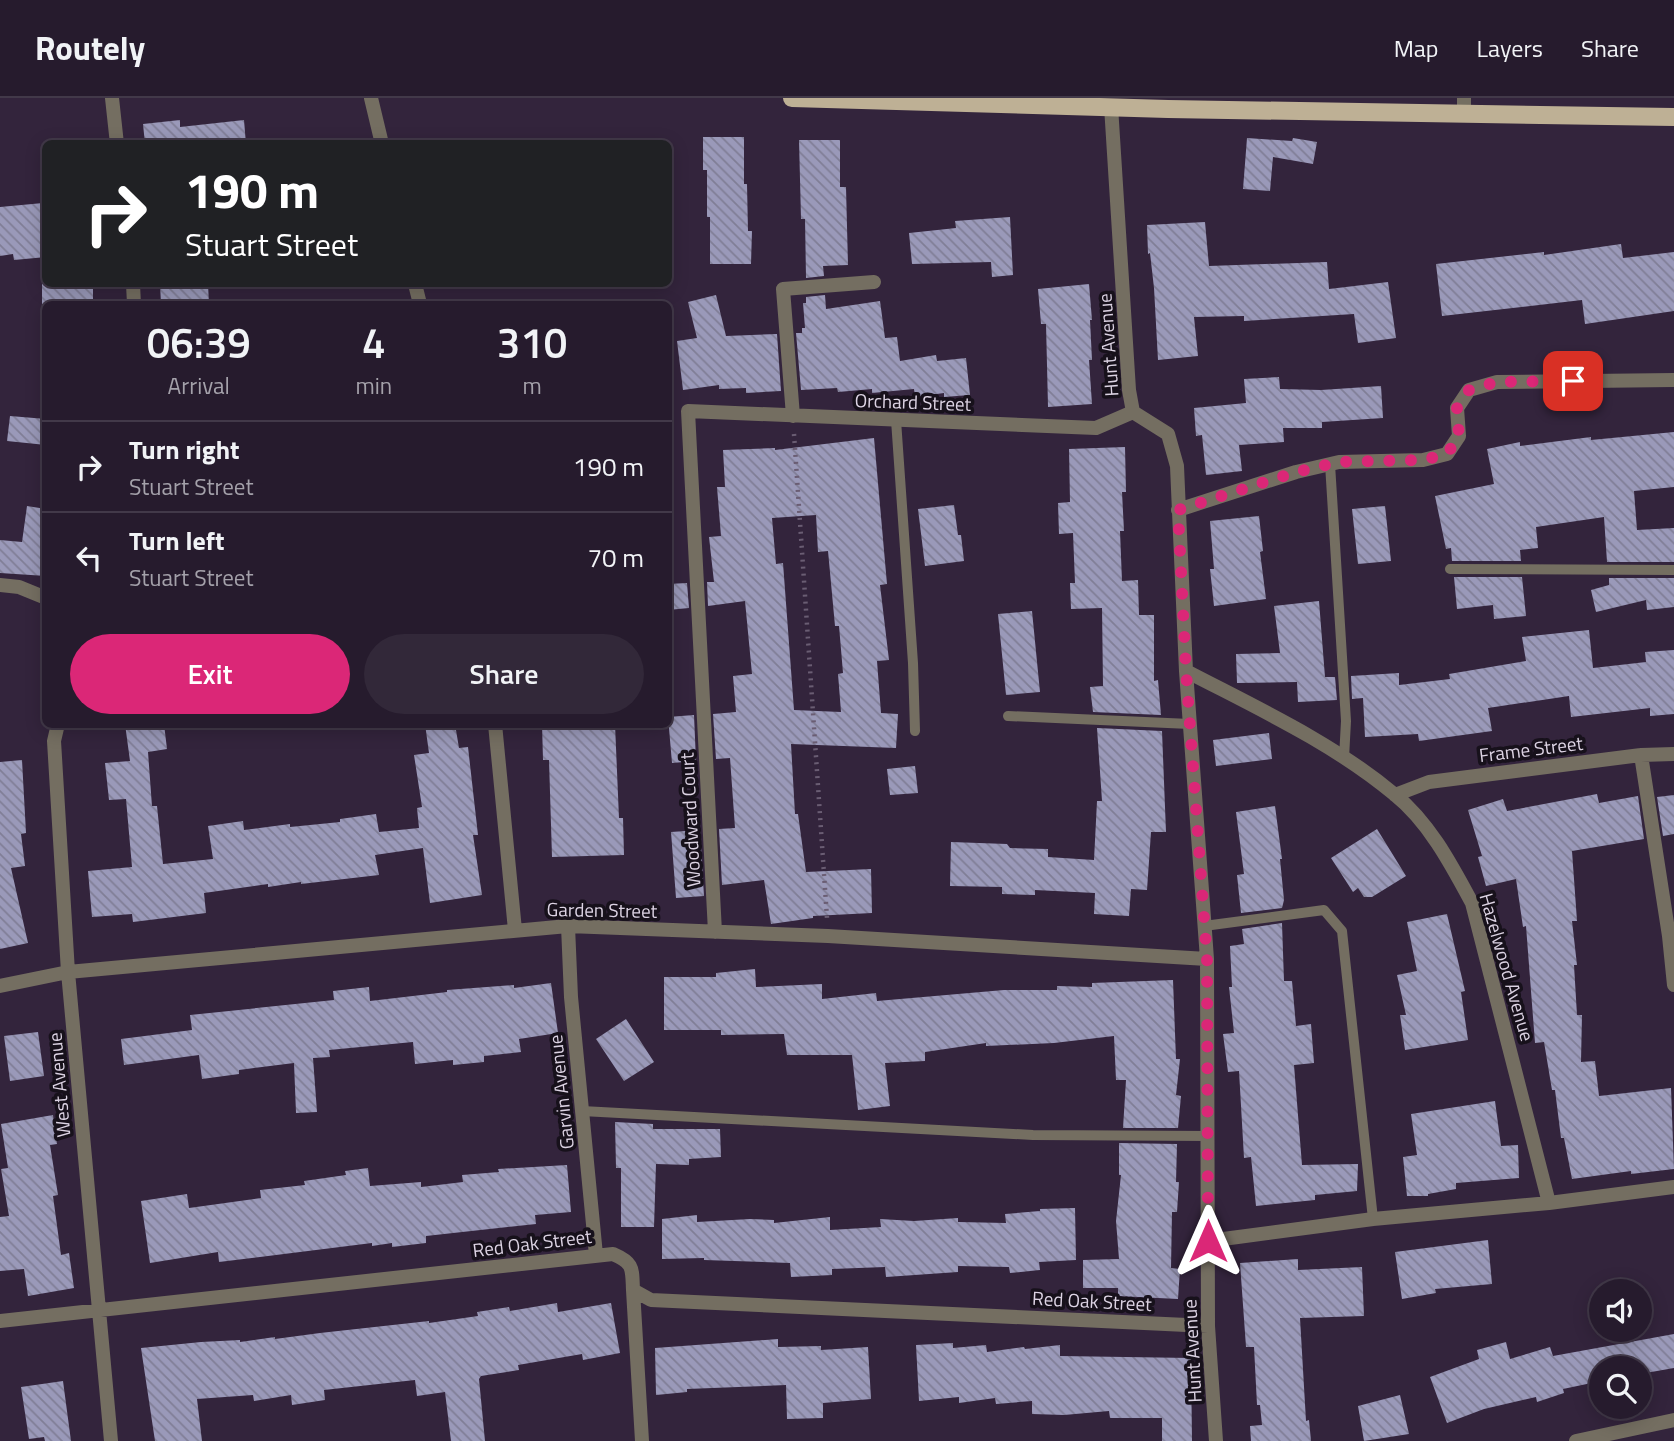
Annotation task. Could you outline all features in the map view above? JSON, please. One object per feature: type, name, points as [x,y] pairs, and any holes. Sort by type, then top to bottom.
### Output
[{"type":"main road","points":[[792,98],[1111,106],[1464,106],[1674,117]]},
{"type":"street","points":[[112,98],[117,140]]},
{"type":"street","points":[[371,98],[381,140]]},
{"type":"street","name":"Hunt Avenue","points":[[1111,106],[1129,390],[1133,412],[1168,434],[1177,466],[1186,671],[1207,959],[1208,1326],[1216,1441]]},
{"type":"street","points":[[793,416],[783,289],[874,282]]},
{"type":"street","points":[[1178,510],[1296,472],[1330,464],[1423,460],[1447,454],[1459,436],[1457,408],[1469,390],[1497,382],[1674,380]]},
{"type":"street","name":"Orchard Street","points":[[688,411],[1097,428],[1133,412]]},
{"type":"street","name":"Woodward Court","points":[[688,411],[715,932]]},
{"type":"street","points":[[0,585],[19,587],[42,596]]},
{"type":"street","name":"Hazelwood Avenue","points":[[1186,671],[1261,709],[1344,758],[1395,795],[1422,823],[1443,851],[1472,902],[1549,1203]]},
{"type":"street","name":"West Avenue","points":[[57,728],[54,741],[68,972],[111,1441]]},
{"type":"street","points":[[495,728],[516,930]]},
{"type":"street","name":"Frame Street","points":[[1395,795],[1429,782],[1642,755],[1674,754]]},
{"type":"street","points":[[1642,755],[1672,936],[1674,985]]},
{"type":"street","name":"Garden Street","points":[[0,986],[68,972],[568,926],[828,936],[1207,959]]},
{"type":"street","name":"Garvin Avenue","points":[[568,926],[571,997],[596,1255]]},
{"type":"street","points":[[1208,1241],[1373,1219],[1549,1203],[1674,1187]]},
{"type":"street","name":"Red Oak Street","points":[[0,1321],[613,1254],[626,1259],[632,1269],[633,1290],[651,1300],[1208,1326]]},
{"type":"street","points":[[633,1290],[642,1441]]},
{"type":"street","points":[[1576,1441],[1674,1420]]},
{"type":"lane","points":[[896,420],[913,663],[915,731]]},
{"type":"lane","points":[[1330,464],[1346,721],[1344,758]]},
{"type":"lane","points":[[1450,569],[1674,570]]},
{"type":"lane","points":[[1008,716],[1190,724]]},
{"type":"lane","points":[[1204,926],[1324,910],[1342,931],[1373,1219]]},
{"type":"lane","points":[[582,1111],[1033,1135],[1208,1136]]},
{"type":"path","points":[[793,416],[828,936]]},
{"type":"building","points":[[180,120],[180,127],[244,120],[246,140],[145,140],[143,124]]},
{"type":"building","points":[[703,137],[744,137],[748,231],[752,231],[751,264],[710,264],[710,217],[707,217],[707,170],[703,170]]},
{"type":"building","points":[[1247,138],[1292,141],[1293,138],[1317,142],[1313,164],[1273,157],[1270,191],[1243,189]]},
{"type":"building","points":[[799,140],[840,140],[840,187],[846,187],[848,265],[823,266],[824,276],[806,278]]},
{"type":"building","points":[[42,203],[42,257],[14,260],[13,254],[0,256],[0,207]]},
{"type":"building","points":[[1010,217],[1013,275],[992,277],[991,262],[912,264],[909,233],[956,228],[955,221]]},
{"type":"building","points":[[1205,222],[1209,266],[1327,262],[1329,289],[1388,282],[1396,338],[1358,343],[1354,314],[1244,321],[1244,316],[1194,317],[1198,356],[1158,360],[1147,225]]},
{"type":"building","points":[[1621,244],[1623,258],[1674,252],[1674,311],[1585,324],[1582,300],[1442,316],[1436,264],[1544,252],[1544,255]]},
{"type":"building","points":[[1089,284],[1092,404],[1048,407],[1046,324],[1041,324],[1038,289]]},
{"type":"building","points":[[42,287],[93,287],[93,301],[42,301]]},
{"type":"building","points":[[160,287],[208,287],[209,301],[161,301]]},
{"type":"building","points":[[716,295],[726,336],[777,334],[781,391],[746,393],[746,388],[719,389],[719,385],[683,390],[677,341],[697,338],[688,302]]},
{"type":"building","points":[[825,295],[826,309],[880,301],[885,338],[897,337],[900,361],[936,355],[937,361],[966,358],[970,395],[944,397],[944,393],[915,397],[914,389],[872,393],[872,389],[838,392],[837,388],[801,390],[796,333],[802,333],[802,328],[805,328],[803,303],[806,303],[806,297]]},
{"type":"building","points":[[1279,377],[1280,389],[1321,390],[1381,386],[1383,418],[1322,422],[1322,428],[1283,428],[1284,442],[1239,445],[1242,471],[1206,475],[1202,435],[1196,436],[1194,408],[1246,403],[1244,379]]},
{"type":"building","points":[[10,416],[42,419],[42,445],[7,441]]},
{"type":"building","points":[[1674,432],[1674,487],[1634,491],[1637,530],[1674,528],[1674,562],[1607,562],[1604,517],[1536,527],[1538,548],[1520,550],[1521,561],[1452,561],[1451,548],[1446,549],[1435,496],[1494,484],[1487,449],[1520,442],[1520,446],[1591,437],[1591,440]]},
{"type":"building","points":[[874,438],[887,584],[880,585],[889,660],[877,661],[881,713],[898,714],[896,748],[791,744],[795,814],[798,814],[806,872],[871,869],[872,913],[813,916],[771,924],[764,880],[722,885],[719,829],[735,828],[730,758],[716,759],[713,714],[736,712],[733,676],[752,674],[745,601],[708,606],[707,582],[714,582],[709,537],[721,536],[717,487],[725,487],[723,450],[775,450]],"holes":[[[816,515],[818,552],[828,551],[835,626],[839,626],[843,673],[838,674],[841,712],[794,710],[783,563],[776,564],[772,518]]]},
{"type":"building","points":[[1125,447],[1126,492],[1122,492],[1124,531],[1120,531],[1122,581],[1138,580],[1139,615],[1154,615],[1154,681],[1158,680],[1161,715],[1093,712],[1090,687],[1103,686],[1102,608],[1071,609],[1070,583],[1075,583],[1073,533],[1059,534],[1058,503],[1070,502],[1069,449]]},
{"type":"building","points":[[954,505],[964,561],[925,566],[918,509]]},
{"type":"building","points":[[27,506],[42,508],[42,576],[0,573],[0,540],[22,542]]},
{"type":"building","points":[[1385,506],[1391,561],[1358,564],[1352,509]]},
{"type":"building","points":[[1259,516],[1266,599],[1214,606],[1210,569],[1214,569],[1210,521]]},
{"type":"building","points":[[1454,577],[1522,577],[1526,616],[1494,619],[1493,605],[1457,609]]},
{"type":"building","points":[[1609,578],[1674,578],[1674,607],[1647,610],[1646,600],[1596,612],[1591,590],[1609,585]]},
{"type":"building","points":[[687,583],[689,608],[672,610],[672,584]]},
{"type":"building","points":[[1319,601],[1325,677],[1335,677],[1337,700],[1298,702],[1297,682],[1237,683],[1236,654],[1280,653],[1274,606]]},
{"type":"building","points":[[1032,611],[1040,692],[1006,695],[998,614]]},
{"type":"building","points":[[1589,630],[1593,668],[1646,662],[1645,652],[1674,650],[1674,714],[1650,716],[1650,708],[1571,717],[1569,696],[1488,708],[1492,731],[1419,741],[1418,734],[1365,737],[1363,698],[1352,699],[1351,676],[1399,673],[1399,685],[1450,679],[1449,674],[1526,661],[1522,637]]},
{"type":"building","points":[[694,715],[696,761],[672,763],[669,728],[672,728],[672,717]]},
{"type":"building","points":[[126,728],[164,728],[167,749],[148,752],[152,806],[157,806],[163,864],[213,859],[208,826],[243,821],[244,830],[290,824],[290,827],[340,822],[340,819],[376,814],[379,832],[419,828],[417,808],[422,807],[414,755],[429,753],[426,728],[456,728],[459,748],[468,747],[478,835],[473,835],[482,895],[430,903],[423,848],[375,855],[379,875],[268,887],[268,884],[204,893],[206,913],[133,922],[132,914],[92,917],[88,871],[132,867],[126,799],[109,800],[105,763],[130,761]]},
{"type":"building","points":[[542,728],[615,728],[619,818],[623,818],[624,855],[552,857],[549,760],[543,760]]},
{"type":"building","points":[[1097,728],[1162,731],[1166,832],[1151,832],[1147,890],[1131,889],[1129,916],[1094,914],[1095,893],[1035,890],[1035,895],[1002,894],[1002,887],[950,886],[951,842],[1048,849],[1048,857],[1094,860],[1097,801],[1102,801]]},
{"type":"building","points":[[1269,733],[1272,759],[1216,766],[1213,740]]},
{"type":"building","points":[[22,760],[26,833],[21,834],[25,866],[11,868],[28,943],[0,949],[0,762]]},
{"type":"building","points":[[915,766],[918,793],[890,795],[887,769]]},
{"type":"building","points":[[1597,794],[1599,803],[1638,796],[1644,839],[1572,851],[1577,921],[1572,921],[1577,965],[1574,965],[1577,1015],[1582,1015],[1581,1062],[1595,1061],[1599,1096],[1671,1088],[1674,1169],[1631,1174],[1631,1171],[1572,1179],[1564,1138],[1561,1138],[1555,1090],[1552,1090],[1544,1042],[1535,1043],[1526,926],[1523,927],[1516,879],[1486,886],[1478,857],[1482,856],[1468,810],[1503,799],[1507,811]]},
{"type":"building","points":[[1674,795],[1674,834],[1663,836],[1657,797]]},
{"type":"building","points":[[1275,806],[1282,859],[1282,908],[1241,913],[1237,875],[1244,874],[1236,812]]},
{"type":"building","points":[[1377,829],[1406,876],[1372,897],[1364,897],[1358,888],[1353,892],[1331,858]]},
{"type":"building","points":[[700,830],[704,896],[676,898],[671,832]]},
{"type":"building","points":[[1447,914],[1465,991],[1461,992],[1468,1040],[1405,1050],[1400,1015],[1406,1015],[1397,975],[1417,971],[1407,922]]},
{"type":"building","points":[[1282,923],[1284,981],[1292,981],[1296,1026],[1311,1024],[1314,1063],[1294,1065],[1302,1165],[1358,1164],[1357,1191],[1315,1195],[1315,1200],[1256,1206],[1251,1157],[1244,1158],[1239,1071],[1228,1072],[1223,1034],[1234,1033],[1229,987],[1232,987],[1230,946],[1244,944],[1242,929]]},
{"type":"building","points":[[755,969],[756,987],[822,984],[822,999],[876,993],[877,1001],[1004,990],[1057,990],[1057,986],[1092,987],[1092,983],[1173,980],[1176,1059],[1180,1059],[1176,1095],[1181,1096],[1178,1128],[1123,1128],[1126,1080],[1116,1080],[1114,1036],[1054,1043],[986,1046],[986,1043],[925,1052],[925,1061],[885,1063],[890,1106],[858,1110],[852,1055],[787,1055],[784,1034],[721,1035],[721,1030],[664,1030],[664,977],[716,977],[716,973]]},
{"type":"building","points":[[551,983],[558,1033],[519,1039],[521,1052],[484,1056],[484,1062],[453,1065],[453,1060],[415,1064],[413,1042],[329,1050],[330,1057],[313,1058],[317,1112],[296,1113],[294,1063],[239,1070],[239,1074],[202,1079],[199,1055],[124,1065],[121,1039],[192,1030],[190,1015],[334,1000],[333,991],[369,987],[370,1001],[447,990],[514,985],[514,988]]},
{"type":"building","points":[[626,1019],[654,1062],[624,1081],[596,1039]]},
{"type":"building","points":[[38,1032],[44,1076],[10,1081],[4,1036]]},
{"type":"building","points":[[1495,1101],[1501,1146],[1518,1145],[1519,1178],[1456,1183],[1456,1189],[1428,1196],[1407,1196],[1403,1157],[1417,1155],[1411,1114]]},
{"type":"building","points":[[53,1115],[57,1144],[50,1145],[58,1195],[53,1196],[61,1255],[69,1253],[74,1288],[28,1296],[24,1269],[0,1271],[0,1217],[9,1216],[1,1169],[8,1168],[1,1124]]},
{"type":"building","points":[[615,1122],[653,1124],[653,1129],[720,1129],[721,1157],[689,1159],[689,1165],[656,1164],[654,1227],[621,1227],[621,1168],[616,1168]]},
{"type":"building","points":[[1119,1143],[1177,1144],[1176,1182],[1179,1182],[1177,1212],[1172,1212],[1171,1268],[1180,1269],[1178,1299],[1118,1296],[1118,1288],[1083,1288],[1083,1260],[1119,1259],[1116,1221],[1121,1175]]},
{"type":"building","points":[[567,1165],[571,1212],[535,1215],[536,1224],[426,1236],[426,1243],[392,1247],[392,1243],[372,1246],[372,1243],[219,1262],[218,1252],[150,1263],[141,1201],[187,1194],[189,1208],[261,1198],[260,1190],[305,1185],[304,1181],[346,1175],[345,1171],[368,1168],[370,1186],[421,1182],[421,1187],[463,1182],[462,1175],[499,1172],[498,1169]]},
{"type":"building","points":[[1075,1208],[1076,1260],[1039,1262],[1040,1270],[1010,1273],[1009,1267],[958,1266],[958,1272],[886,1277],[885,1267],[832,1269],[832,1275],[791,1277],[790,1263],[704,1258],[662,1259],[662,1219],[697,1215],[697,1222],[750,1219],[774,1220],[774,1223],[830,1217],[830,1230],[881,1227],[880,1219],[914,1221],[958,1218],[958,1222],[1006,1223],[1005,1214]]},
{"type":"building","points":[[1488,1240],[1492,1284],[1435,1289],[1436,1293],[1402,1299],[1395,1252]]},
{"type":"building","points":[[1298,1259],[1298,1270],[1362,1267],[1364,1316],[1300,1318],[1306,1421],[1309,1420],[1311,1441],[1251,1441],[1250,1426],[1262,1425],[1260,1405],[1257,1405],[1254,1347],[1246,1347],[1240,1263]]},
{"type":"building","points":[[557,1303],[558,1312],[611,1303],[620,1353],[583,1360],[582,1354],[518,1365],[519,1370],[481,1376],[479,1379],[485,1441],[451,1441],[445,1392],[417,1396],[415,1380],[324,1390],[325,1400],[292,1405],[291,1395],[254,1401],[253,1395],[197,1399],[202,1441],[155,1441],[141,1348],[275,1339],[429,1323],[478,1316],[477,1312],[509,1307],[510,1311]]},
{"type":"building","points":[[1674,1334],[1674,1368],[1652,1372],[1652,1356],[1589,1356],[1589,1384],[1563,1389],[1564,1393],[1537,1402],[1536,1397],[1484,1409],[1447,1423],[1430,1377],[1479,1359],[1477,1350],[1506,1342],[1510,1359],[1550,1347],[1553,1356],[1630,1342],[1652,1342],[1652,1338]]},
{"type":"building","points":[[778,1339],[778,1347],[821,1346],[821,1350],[868,1347],[871,1399],[823,1403],[823,1418],[787,1419],[786,1385],[687,1389],[687,1392],[656,1395],[655,1348]]},
{"type":"building","points":[[953,1343],[953,1348],[986,1345],[987,1352],[1060,1345],[1060,1356],[1191,1358],[1192,1441],[1162,1441],[1162,1418],[1110,1418],[1109,1411],[1064,1415],[1032,1414],[1032,1401],[996,1404],[995,1398],[959,1403],[959,1397],[919,1401],[916,1345]]},
{"type":"building","points":[[63,1381],[71,1441],[45,1441],[44,1437],[29,1439],[21,1387]]},
{"type":"building","points":[[1400,1395],[1409,1434],[1364,1441],[1358,1406]]},
{"type":"route","points":[[1208,1241],[1207,959],[1186,671],[1178,510],[1296,472],[1339,462],[1423,460],[1447,454],[1459,436],[1457,408],[1469,390],[1497,382],[1573,381]]}]
